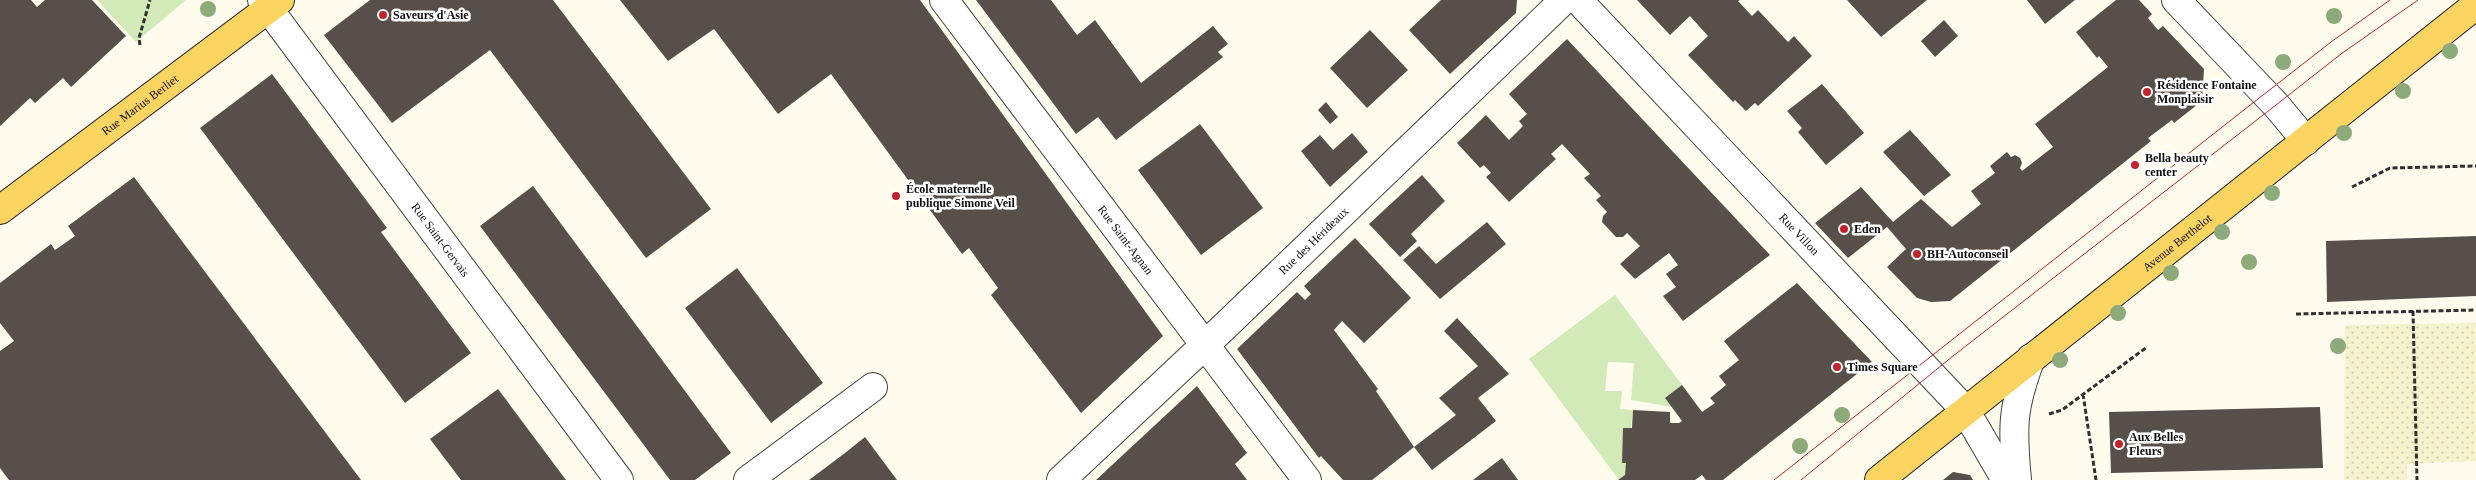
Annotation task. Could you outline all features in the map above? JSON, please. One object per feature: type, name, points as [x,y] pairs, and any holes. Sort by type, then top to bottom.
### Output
[{"type":"main road","name":"Rue Marius Berliet","points":[[0,210],[270,3]]},
{"type":"main road","name":"Avenue Berthelot","points":[[1879,480],[2476,5]]},
{"type":"street","name":"Rue Saint-Agnan","points":[[944,0],[1307,480]]},
{"type":"street","name":"Rue des Hérideaux","points":[[1061,480],[1204,346],[1564,0]]},
{"type":"street","name":"Rue Villon","points":[[1578,0],[1965,410],[2006,480]]},
{"type":"street","points":[[2176,0],[2276,105],[2306,141]]},
{"type":"street","name":"Rue Saint-Gervais","points":[[270,3],[619,480]]},
{"type":"street","points":[[2017,480],[2013,423],[2018,392],[2032,358]]},
{"type":"street","points":[[748,480],[873,387]]},
{"type":"path","points":[[140,45],[139,38],[150,0]]},
{"type":"path","points":[[2352,187],[2390,168],[2476,166]]},
{"type":"path","points":[[2296,314],[2476,310]]},
{"type":"path","points":[[2413,312],[2417,480]]},
{"type":"path","points":[[2047,415],[2062,410],[2147,347]]},
{"type":"path","points":[[2084,394],[2096,480]]},
{"type":"shaded area","points":[[2476,323],[2476,461],[2407,464],[2407,480],[2344,480],[2345,325]]},
{"type":"green space","points":[[97,0],[186,0],[136,42]]},
{"type":"green space","points":[[1615,295],[1702,412],[1631,400],[1634,363],[1608,362],[1605,391],[1622,391],[1620,409],[1633,410],[1625,475],[1619,480],[1529,359]]},
{"type":"building","points":[[0,0],[31,0],[37,7],[45,0],[92,0],[126,36],[71,87],[63,78],[35,103],[30,98],[0,126]]},
{"type":"building","points":[[370,0],[553,0],[711,209],[646,258],[490,50],[392,123],[324,35]]},
{"type":"building","points":[[620,0],[920,0],[1163,336],[1081,413],[991,295],[998,288],[969,248],[962,254],[831,74],[778,114],[714,29],[668,61]]},
{"type":"building","points":[[976,0],[1051,0],[1077,35],[1095,20],[1141,83],[1213,26],[1228,44],[1218,52],[1223,57],[1116,140],[1098,117],[1076,134]]},
{"type":"building","points":[[1441,0],[1517,0],[1516,13],[1450,74],[1409,30]]},
{"type":"building","points":[[1637,0],[1740,0],[1738,1],[1752,16],[1758,10],[1788,42],[1794,36],[1812,56],[1758,106],[1755,103],[1746,111],[1735,100],[1733,102],[1688,55],[1708,36],[1690,16],[1670,35]]},
{"type":"building","points":[[1847,0],[1927,0],[1881,37]]},
{"type":"building","points":[[2027,0],[2075,0],[2045,24]]},
{"type":"building","points":[[2116,0],[2139,0],[2152,14],[2148,18],[2158,30],[2163,26],[2204,69],[2202,101],[2174,123],[2172,120],[2148,138],[2151,141],[1950,301],[1931,302],[1917,298],[1887,267],[1906,249],[1887,227],[1848,258],[1815,223],[1861,187],[1893,222],[1921,199],[1952,227],[1981,204],[1971,191],[1995,173],[1990,166],[2007,152],[2011,157],[2015,155],[2020,158],[2022,163],[2020,168],[2022,171],[2053,147],[2035,124],[2108,67],[2099,56],[2097,58],[2076,32]]},
{"type":"building","points":[[1944,20],[1958,36],[1935,57],[1921,41]]},
{"type":"building","points":[[1370,30],[1408,70],[1367,108],[1330,68]]},
{"type":"building","points":[[1567,39],[1770,255],[1683,321],[1663,296],[1676,287],[1666,274],[1678,265],[1669,253],[1635,279],[1620,264],[1640,246],[1627,233],[1623,237],[1616,237],[1602,222],[1603,216],[1607,212],[1596,200],[1601,196],[1584,178],[1590,174],[1562,144],[1551,154],[1556,159],[1509,202],[1486,177],[1491,173],[1484,165],[1480,168],[1457,143],[1486,115],[1509,140],[1523,126],[1519,121],[1527,114],[1509,94]]},
{"type":"building","points":[[272,74],[387,228],[381,232],[471,353],[405,403],[200,128]]},
{"type":"building","points":[[1822,84],[1864,133],[1826,165],[1798,132],[1802,128],[1787,111]]},
{"type":"building","points":[[1326,102],[1338,117],[1330,124],[1318,110]]},
{"type":"building","points":[[1200,124],[1263,208],[1201,255],[1138,170]]},
{"type":"building","points":[[1910,130],[1951,175],[1924,196],[1883,152]]},
{"type":"building","points":[[1352,133],[1368,152],[1330,187],[1301,151],[1320,135],[1333,150]]},
{"type":"building","points":[[1422,175],[1445,201],[1411,234],[1417,241],[1400,257],[1369,224]]},
{"type":"building","points":[[134,177],[361,480],[9,480],[0,468],[0,351],[14,341],[0,323],[0,283],[51,244],[55,250],[75,236],[68,226]]},
{"type":"building","points":[[533,186],[731,453],[695,480],[670,480],[480,226]]},
{"type":"building","points":[[1487,222],[1506,244],[1440,299],[1403,260],[1419,246],[1436,264]]},
{"type":"building","points":[[2476,236],[2476,296],[2327,302],[2326,241]]},
{"type":"building","points":[[1355,238],[1411,298],[1364,343],[1342,321],[1334,330],[1378,389],[1376,391],[1414,447],[1372,480],[1343,480],[1321,456],[1319,458],[1237,349],[1297,292],[1305,300],[1311,294],[1304,286]]},
{"type":"building","points":[[737,268],[823,383],[771,423],[685,308]]},
{"type":"building","points":[[1797,283],[1872,362],[1723,480],[1706,480],[1702,475],[1695,480],[1618,480],[1625,475],[1626,463],[1622,463],[1623,428],[1632,428],[1633,410],[1670,412],[1670,423],[1679,423],[1682,421],[1665,398],[1682,385],[1702,412],[1715,403],[1710,398],[1726,385],[1719,376],[1739,360],[1724,341]]},
{"type":"building","points":[[1457,318],[1509,374],[1478,398],[1496,421],[1432,470],[1414,447],[1456,415],[1439,398],[1478,366],[1444,331]]},
{"type":"building","points":[[1197,386],[1247,453],[1235,464],[1247,480],[1096,480]]},
{"type":"building","points":[[498,389],[566,480],[461,480],[430,439]]},
{"type":"building","points":[[2320,407],[2323,468],[2111,473],[2109,412]]},
{"type":"building","points":[[865,437],[897,480],[809,480],[845,453]]},
{"type":"building","points":[[1502,458],[1518,480],[1473,480]]},
{"type":"building","points":[[1953,472],[1970,475],[1973,480],[1943,480]]},
{"type":"tram line","points":[[1774,480],[2331,42],[2390,0]]},
{"type":"tram line","points":[[1801,480],[1953,356],[2341,54],[2418,0]]},
{"type":"place","name":"Saveurs d'Asie","points":[[383,15]]},
{"type":"place","name":"Résidence Fontaine Monplaisir","points":[[2147,92]]},
{"type":"place","name":"Bella beauty center","points":[[2135,165]]},
{"type":"place","name":"École maternelle publique Simone Veil","points":[[896,196]]},
{"type":"place","name":"Eden","points":[[1844,229]]},
{"type":"place","name":"BH-Autoconseil","points":[[1917,254]]},
{"type":"place","name":"Times Square","points":[[1837,367]]},
{"type":"place","name":"Aux Belles Fleurs","points":[[2119,444]]}]
